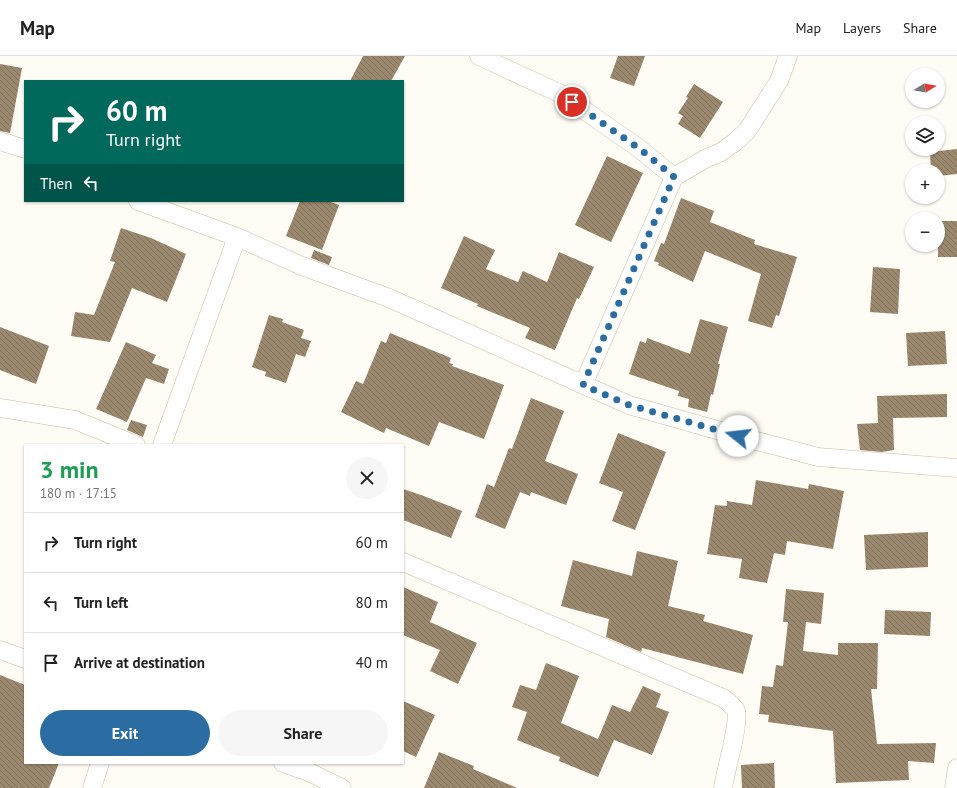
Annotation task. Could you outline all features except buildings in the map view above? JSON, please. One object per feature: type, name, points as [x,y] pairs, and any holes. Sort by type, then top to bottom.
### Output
[{"type":"street","points":[[479,56],[561,94],[640,149],[674,177]]},
{"type":"street","points":[[583,385],[674,177],[705,159],[721,152],[747,131],[779,80],[788,56]]},
{"type":"street","points":[[0,141],[24,149]]},
{"type":"street","points":[[141,202],[237,237],[302,266],[389,298],[629,405],[818,457],[957,468]]},
{"type":"street","points":[[162,444],[237,237]]},
{"type":"street","points":[[0,408],[75,420],[134,444]]},
{"type":"street","points":[[404,562],[723,698],[732,705],[737,718],[724,774],[723,788]]},
{"type":"street","points":[[0,650],[24,659]]},
{"type":"street","points":[[92,788],[100,764]]},
{"type":"street","points":[[290,764],[311,767],[342,788]]},
{"type":"street","points":[[954,788],[957,768]]},
{"type":"route","points":[[572,102],[640,149],[674,177],[583,385],[629,405],[738,436]]}]
